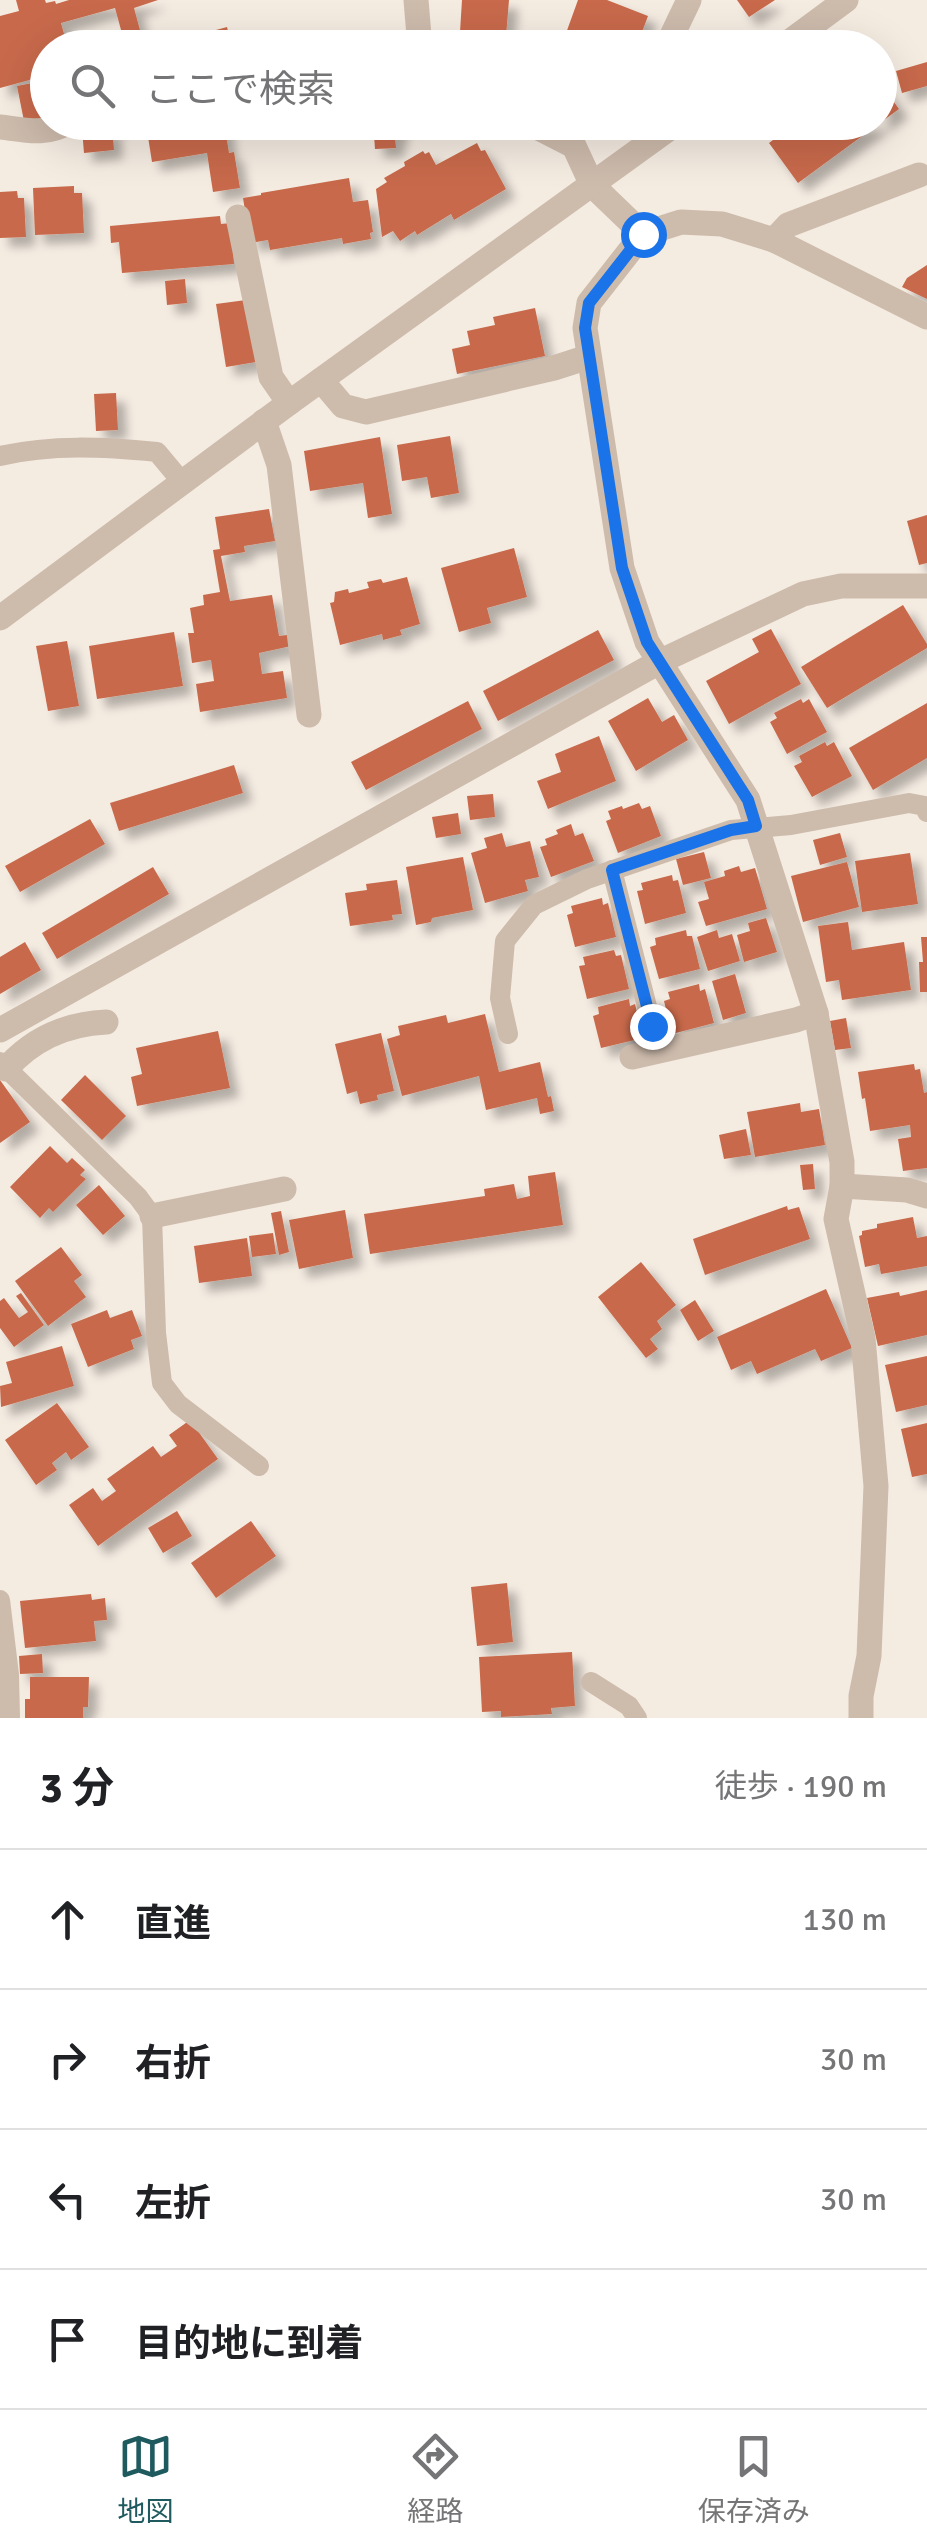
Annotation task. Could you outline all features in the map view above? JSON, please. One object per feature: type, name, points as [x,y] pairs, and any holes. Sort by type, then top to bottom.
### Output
[{"type":"street","points":[[416,0],[418,30]]},
{"type":"street","points":[[675,30],[689,0]]},
{"type":"street","points":[[805,30],[846,0]]},
{"type":"street","points":[[0,127],[30,130]]},
{"type":"street","points":[[562,140],[574,146],[592,185],[643,234]]},
{"type":"street","points":[[0,618],[288,403],[653,140]]},
{"type":"street","points":[[774,240],[788,225],[918,175]]},
{"type":"street","points":[[238,218],[272,377],[288,403]]},
{"type":"street","points":[[861,1718],[869,1656],[876,1486],[863,1338],[836,1219],[842,1162],[816,1012],[748,800],[647,642],[622,568],[585,328],[589,303],[643,234],[680,222],[722,224],[774,240],[927,317]]},
{"type":"street","points":[[321,380],[343,406],[366,412],[588,357]]},
{"type":"street","points":[[264,421],[279,465],[308,716]]},
{"type":"street","points":[[0,1030],[659,662],[802,594],[841,586],[927,586]]},
{"type":"street","points":[[632,1056],[796,1020],[816,1012]]},
{"type":"street","points":[[3,1065],[60,1029],[106,1022]]},
{"type":"street","points":[[842,1186],[907,1190],[927,1196]]},
{"type":"street","points":[[152,1216],[284,1189]]},
{"type":"lane","points":[[0,456],[90,446],[157,452],[182,482]]},
{"type":"lane","points":[[508,1034],[500,998],[505,941],[534,905],[587,879],[731,830],[791,825],[910,803],[926,806],[927,812]]},
{"type":"lane","points":[[612,870],[652,1026]]},
{"type":"lane","points":[[3,1065],[138,1196],[152,1216],[156,1334],[162,1383],[178,1404],[259,1466]]},
{"type":"lane","points":[[0,1600],[10,1718]]},
{"type":"lane","points":[[591,1682],[630,1706],[637,1718]]},
{"type":"building","points":[[16,0],[56,4],[69,0],[158,0],[134,8],[140,30],[121,30],[115,8],[61,23],[63,30],[30,30],[30,80],[0,88],[0,16],[19,11]]},
{"type":"building","points":[[462,0],[509,0],[506,30],[460,30]]},
{"type":"building","points":[[578,0],[607,0],[648,16],[643,30],[567,30]]},
{"type":"building","points":[[737,0],[775,0],[749,17]]},
{"type":"building","points":[[927,62],[927,86],[902,93],[897,71]]},
{"type":"building","points":[[30,83],[30,120],[24,121],[17,86]]},
{"type":"building","points":[[83,140],[113,140],[114,150],[84,153]]},
{"type":"building","points":[[149,140],[227,140],[229,153],[234,152],[240,188],[213,192],[207,153],[152,162]]},
{"type":"building","points":[[374,140],[395,140],[396,148],[375,149]]},
{"type":"building","points":[[773,140],[857,140],[798,183],[769,143]]},
{"type":"building","points":[[477,143],[481,151],[485,150],[506,189],[454,220],[451,214],[417,235],[415,231],[400,241],[393,231],[382,237],[376,189],[387,182],[384,178],[423,151],[429,152],[436,165]]},
{"type":"building","points":[[349,178],[353,202],[368,200],[371,239],[343,244],[342,238],[270,250],[268,240],[250,243],[243,198]]},
{"type":"building","points":[[74,186],[74,193],[82,193],[84,233],[35,235],[33,188]]},
{"type":"building","points":[[17,191],[18,198],[24,198],[26,237],[0,238],[0,192]]},
{"type":"building","points":[[220,216],[221,224],[231,223],[234,264],[122,273],[119,242],[111,243],[110,226]]},
{"type":"building","points":[[927,265],[927,299],[902,287],[907,278]]},
{"type":"building","points":[[185,279],[187,303],[167,305],[165,281]]},
{"type":"building","points":[[246,300],[256,362],[226,367],[216,304]]},
{"type":"building","points":[[535,308],[545,356],[457,374],[452,349],[470,345],[467,331],[495,325],[493,317]]},
{"type":"building","points":[[116,393],[118,430],[96,431],[94,394]]},
{"type":"building","points":[[450,436],[459,493],[431,498],[427,477],[402,481],[397,445]]},
{"type":"building","points":[[380,437],[392,514],[368,518],[363,483],[310,491],[304,451]]},
{"type":"building","points":[[269,509],[275,541],[244,546],[245,552],[221,556],[230,601],[272,595],[279,636],[295,634],[296,645],[259,653],[262,674],[283,671],[287,698],[200,712],[196,684],[214,681],[211,660],[192,663],[188,633],[194,633],[190,608],[204,605],[203,595],[220,592],[213,550],[220,549],[215,517]]},
{"type":"building","points":[[927,515],[927,563],[919,565],[907,521]]},
{"type":"building","points":[[514,548],[527,597],[487,608],[491,623],[459,632],[441,568]]},
{"type":"building","points":[[407,577],[420,624],[383,640],[382,634],[340,645],[330,603],[334,602],[335,592],[348,589],[349,593],[369,588],[367,582]]},
{"type":"building","points":[[903,605],[927,648],[827,708],[801,667]]},
{"type":"building","points":[[771,629],[801,684],[729,724],[706,681],[759,652],[752,639]]},
{"type":"building","points":[[598,630],[614,660],[498,721],[483,691]]},
{"type":"building","points":[[174,632],[183,686],[97,699],[89,646]]},
{"type":"building","points":[[67,641],[79,706],[48,711],[36,646]]},
{"type":"building","points":[[648,698],[662,722],[674,715],[688,740],[636,771],[608,721]]},
{"type":"building","points":[[801,699],[803,703],[809,699],[827,732],[787,754],[770,722],[777,718],[774,713]]},
{"type":"building","points":[[468,701],[482,729],[366,790],[351,762]]},
{"type":"building","points":[[927,703],[927,758],[873,790],[849,748]]},
{"type":"building","points":[[599,736],[616,781],[548,809],[537,781],[561,772],[555,754]]},
{"type":"building","points":[[825,742],[827,746],[834,742],[852,776],[812,797],[794,766],[802,762],[799,756]]},
{"type":"building","points":[[234,765],[243,793],[119,831],[110,803]]},
{"type":"building","points":[[493,794],[495,817],[470,820],[467,796]]},
{"type":"building","points":[[639,803],[642,809],[650,806],[661,836],[618,853],[606,821],[611,819],[608,811]]},
{"type":"building","points":[[458,813],[461,834],[436,838],[432,817]]},
{"type":"building","points":[[90,819],[105,844],[20,892],[5,866]]},
{"type":"building","points":[[571,824],[575,836],[583,833],[594,861],[551,877],[540,847],[547,845],[545,839],[558,834],[556,830]]},
{"type":"building","points":[[502,833],[506,847],[530,841],[539,877],[525,880],[528,891],[485,903],[471,853],[487,848],[484,838]]},
{"type":"building","points":[[840,833],[847,857],[820,865],[813,840]]},
{"type":"building","points":[[704,852],[711,878],[683,885],[676,859]]},
{"type":"building","points":[[910,853],[918,904],[862,912],[855,861]]},
{"type":"building","points":[[463,857],[473,910],[416,925],[406,867]]},
{"type":"building","points":[[847,862],[859,907],[803,922],[791,876]]},
{"type":"building","points":[[739,866],[741,872],[755,868],[767,909],[706,926],[698,902],[709,899],[704,882],[725,876],[724,871]]},
{"type":"building","points":[[153,867],[169,894],[57,959],[42,933]]},
{"type":"building","points":[[672,875],[673,881],[678,880],[686,913],[645,924],[637,891],[643,890],[641,883]]},
{"type":"building","points":[[397,880],[402,914],[392,915],[393,920],[350,926],[345,893],[367,890],[366,884]]},
{"type":"building","points":[[602,898],[603,905],[608,903],[616,937],[575,947],[567,915],[573,913],[571,906]]},
{"type":"building","points":[[766,918],[777,952],[744,962],[737,935],[750,931],[748,923]]},
{"type":"building","points":[[848,922],[852,950],[904,942],[911,990],[842,1000],[839,980],[826,982],[818,926]]},
{"type":"building","points":[[686,930],[687,936],[692,936],[700,969],[659,979],[650,947],[656,945],[655,938]]},
{"type":"building","points":[[717,930],[719,938],[732,934],[740,961],[708,971],[697,937]]},
{"type":"building","points":[[921,937],[927,937],[927,992],[920,992]]},
{"type":"building","points":[[25,942],[41,970],[0,994],[0,957]]},
{"type":"building","points":[[614,950],[616,956],[621,955],[629,989],[587,999],[579,966],[585,965],[583,957]]},
{"type":"building","points":[[735,974],[746,1013],[723,1020],[712,981]]},
{"type":"building","points":[[699,984],[700,991],[705,989],[714,1023],[672,1034],[664,1001],[670,999],[668,992]]},
{"type":"building","points":[[629,999],[630,1006],[635,1004],[643,1038],[601,1048],[593,1016],[599,1014],[598,1007]]},
{"type":"building","points":[[485,1014],[499,1072],[540,1062],[554,1111],[540,1114],[537,1098],[486,1110],[479,1076],[402,1096],[387,1039],[400,1035],[398,1026],[446,1015],[448,1023]]},
{"type":"building","points":[[846,1018],[851,1048],[835,1050],[830,1021]]},
{"type":"building","points":[[218,1031],[230,1088],[137,1106],[131,1077],[142,1074],[136,1048]]},
{"type":"building","points":[[381,1033],[394,1091],[360,1104],[357,1091],[347,1094],[335,1044]]},
{"type":"building","points":[[914,1064],[915,1070],[920,1069],[924,1093],[927,1092],[927,1168],[903,1171],[898,1139],[911,1137],[910,1125],[870,1131],[858,1072]]},
{"type":"building","points":[[85,1075],[126,1116],[102,1140],[61,1100]]},
{"type":"building","points":[[0,1080],[30,1122],[0,1143]]},
{"type":"building","points":[[800,1103],[801,1112],[819,1109],[825,1145],[755,1157],[747,1112]]},
{"type":"building","points":[[746,1129],[751,1155],[724,1159],[719,1135]]},
{"type":"building","points":[[50,1146],[67,1163],[72,1158],[85,1170],[80,1175],[86,1179],[53,1212],[49,1208],[40,1218],[10,1187]]},
{"type":"building","points":[[813,1164],[815,1189],[803,1190],[800,1165]]},
{"type":"building","points":[[555,1172],[563,1225],[370,1254],[364,1214],[485,1196],[484,1189],[514,1184],[517,1199],[530,1196],[528,1176]]},
{"type":"building","points":[[99,1185],[125,1216],[103,1235],[76,1205]]},
{"type":"building","points":[[787,1206],[788,1210],[799,1207],[810,1239],[705,1275],[693,1239]]},
{"type":"building","points":[[345,1210],[353,1258],[299,1269],[289,1220]]},
{"type":"building","points":[[281,1211],[289,1252],[279,1255],[271,1213]]},
{"type":"building","points":[[913,1217],[917,1238],[927,1236],[927,1266],[881,1274],[879,1264],[865,1267],[859,1236],[862,1231]]},
{"type":"building","points":[[273,1233],[276,1254],[252,1257],[249,1236]]},
{"type":"building","points":[[247,1238],[252,1276],[199,1283],[194,1246]]},
{"type":"building","points":[[61,1247],[82,1275],[74,1281],[86,1297],[48,1326],[15,1281]]},
{"type":"building","points":[[641,1262],[676,1305],[657,1321],[662,1329],[650,1339],[658,1349],[646,1358],[598,1297]]},
{"type":"building","points":[[826,1289],[852,1348],[821,1361],[815,1349],[757,1374],[751,1361],[731,1370],[717,1337]]},
{"type":"building","points":[[927,1290],[927,1335],[878,1346],[867,1298]]},
{"type":"building","points":[[21,1293],[44,1325],[14,1347],[0,1328],[0,1301],[4,1298],[19,1318],[28,1312],[16,1296]]},
{"type":"building","points":[[695,1300],[714,1331],[698,1341],[680,1310]]},
{"type":"building","points":[[107,1310],[110,1318],[132,1310],[142,1336],[131,1340],[134,1349],[88,1367],[71,1324]]},
{"type":"building","points":[[62,1346],[74,1386],[1,1407],[0,1386],[12,1383],[6,1362]]},
{"type":"building","points":[[927,1356],[927,1405],[896,1412],[885,1365]]},
{"type":"building","points":[[57,1403],[89,1447],[71,1460],[66,1452],[52,1463],[57,1470],[36,1485],[5,1440]]},
{"type":"building","points":[[190,1420],[218,1459],[98,1546],[69,1505],[93,1488],[102,1501],[116,1491],[107,1479],[153,1446],[161,1457],[177,1446],[169,1435]]},
{"type":"building","points":[[927,1423],[927,1474],[912,1477],[901,1429]]},
{"type":"building","points":[[177,1511],[192,1536],[163,1553],[148,1528]]},
{"type":"building","points":[[251,1521],[276,1556],[216,1598],[191,1563]]},
{"type":"building","points":[[507,1583],[513,1642],[477,1646],[471,1587]]},
{"type":"building","points":[[91,1594],[92,1600],[105,1598],[107,1620],[94,1621],[96,1641],[25,1648],[20,1601]]},
{"type":"building","points":[[572,1652],[575,1706],[551,1708],[552,1714],[501,1717],[501,1711],[482,1712],[479,1657]]},
{"type":"building","points":[[42,1654],[43,1673],[20,1674],[19,1656]]},
{"type":"building","points":[[30,1677],[89,1677],[88,1707],[83,1707],[83,1718],[25,1718]]},
{"type":"route","points":[[643,234],[589,303],[585,328],[622,568],[647,642],[748,800],[756,826],[731,830],[612,870],[652,1026]]}]
